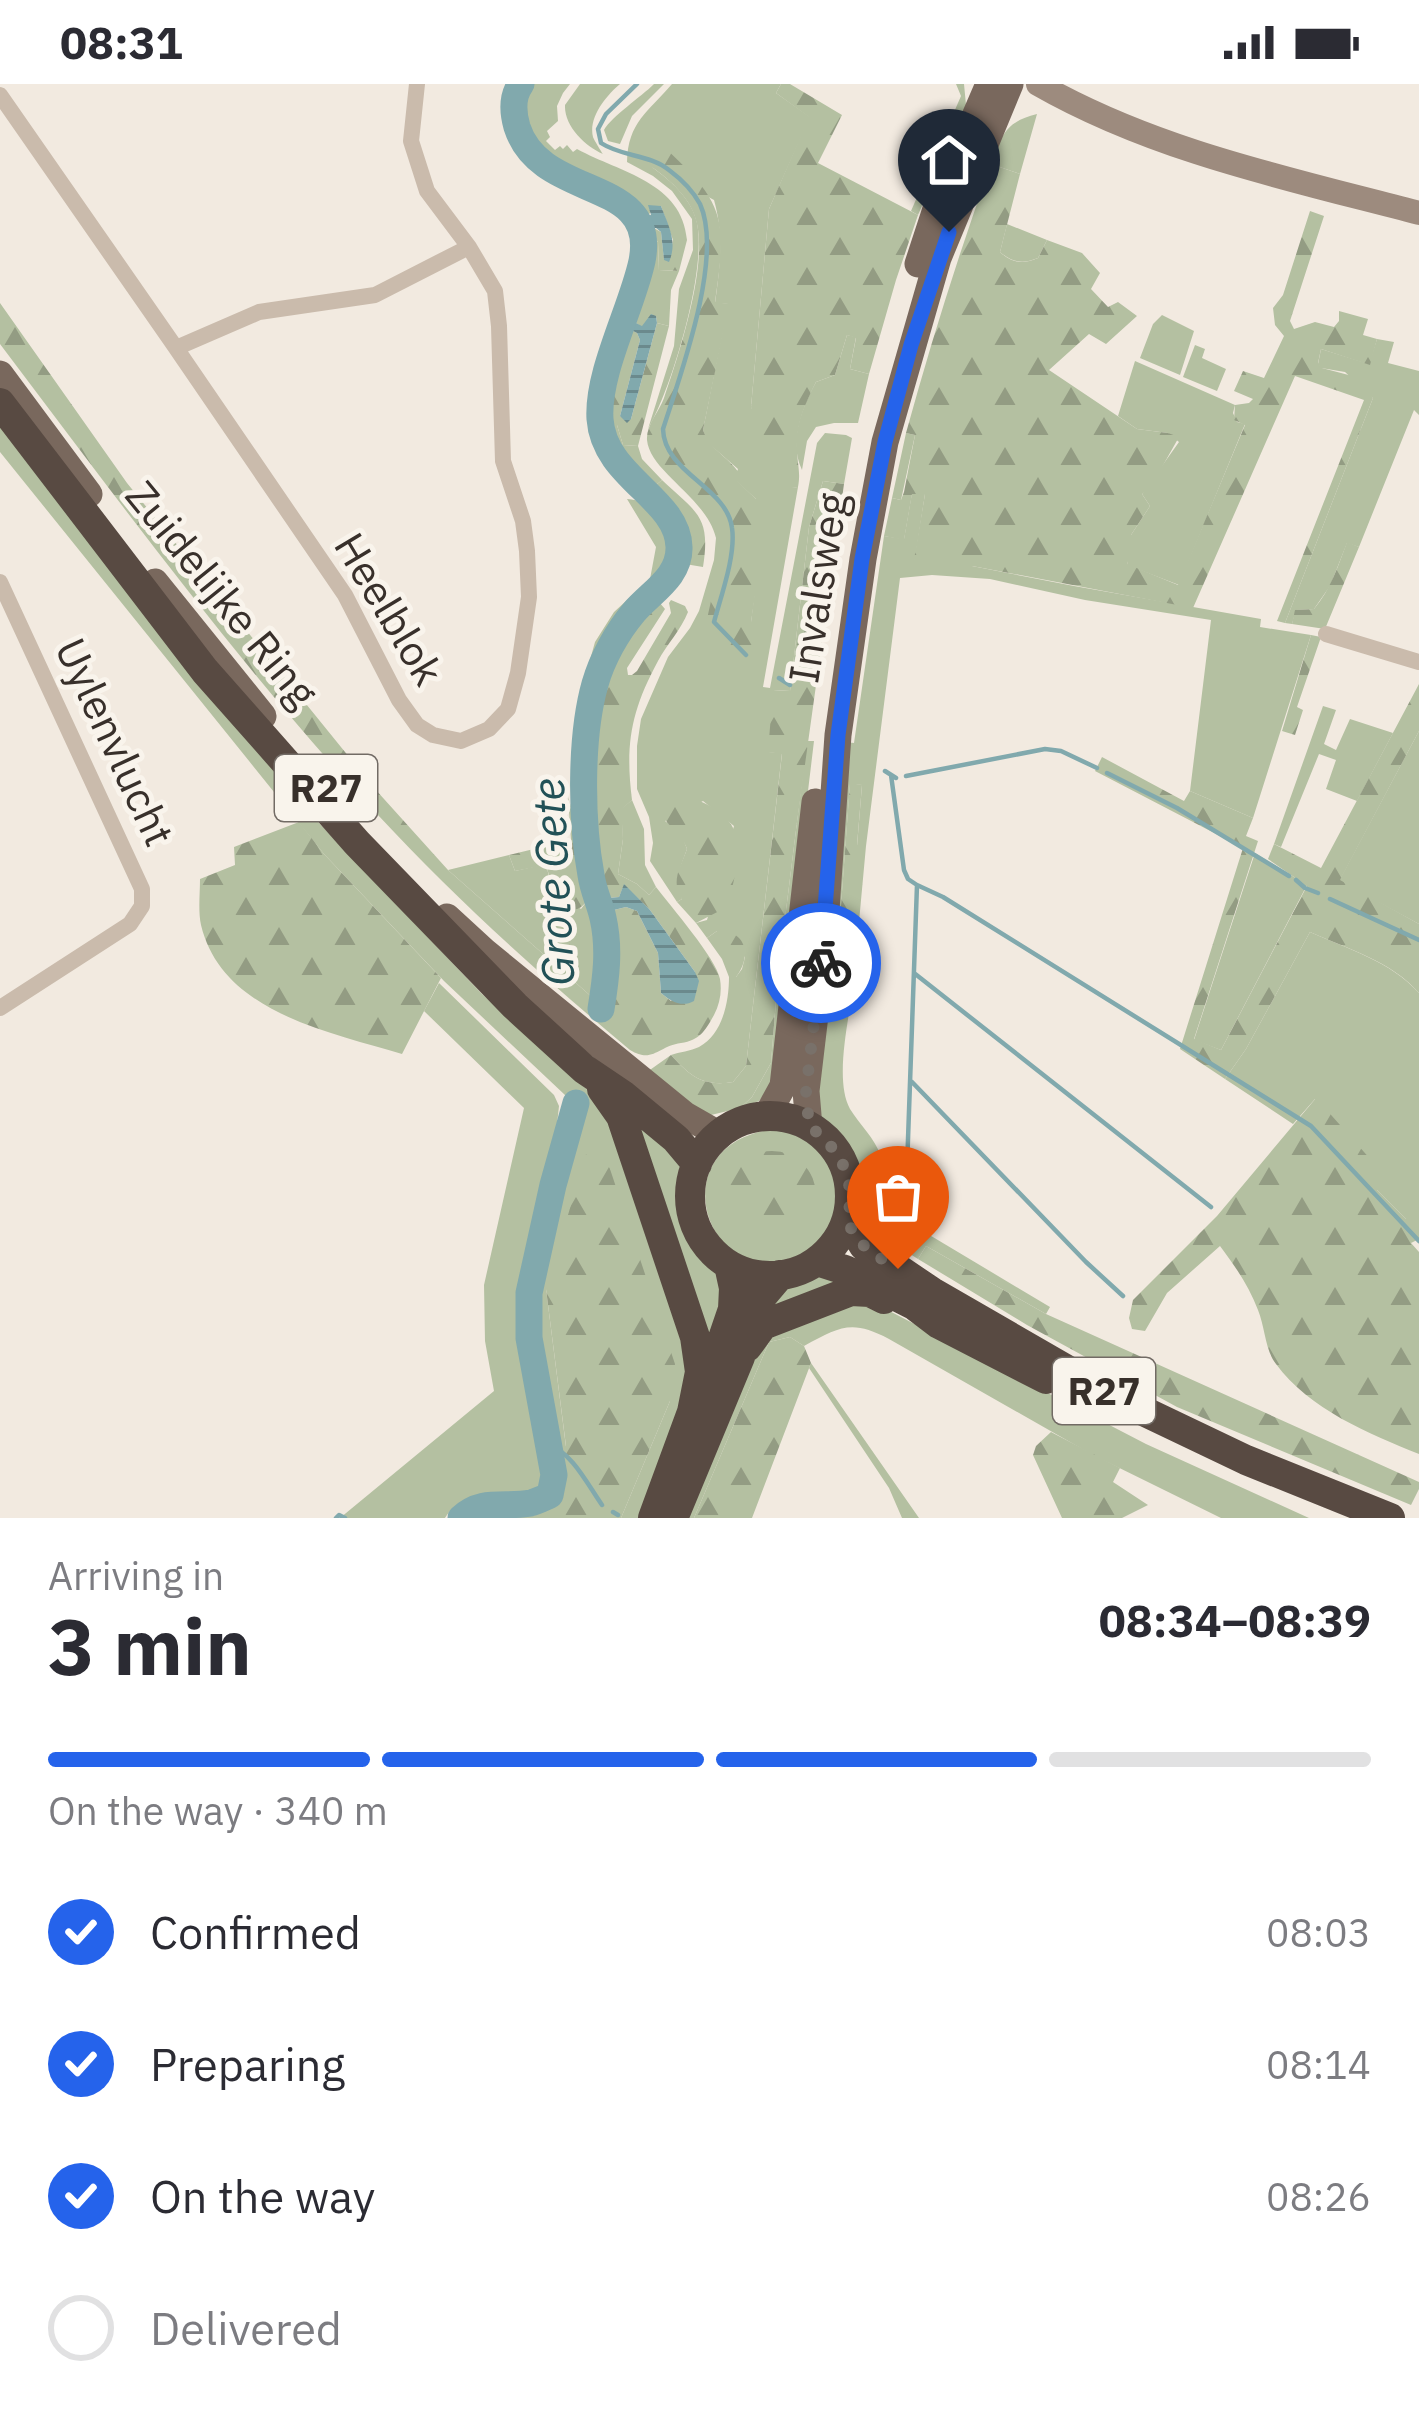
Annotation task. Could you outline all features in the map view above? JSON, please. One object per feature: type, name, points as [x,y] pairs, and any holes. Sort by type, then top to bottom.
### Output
[{"type":"highway","name":"Zuidelijke Ring","points":[[0,403],[206,671],[296,775],[514,1006],[584,1069],[676,1139],[697,1164]]},
{"type":"highway","points":[[584,1069],[621,1116],[695,1337],[700,1372],[692,1412]]},
{"type":"highway","points":[[766,1117],[809,1126],[842,1161],[850,1187],[847,1218],[837,1240],[818,1261],[780,1275],[753,1274],[729,1265],[713,1252],[695,1224],[690,1197],[697,1164],[708,1147],[735,1125],[766,1117]]},
{"type":"highway","name":"R27","points":[[847,1218],[864,1246],[915,1281],[1114,1397],[1246,1460],[1390,1518]]},
{"type":"highway","name":"R27","points":[[818,1261],[914,1305],[939,1324],[1239,1475],[1348,1518]]},
{"type":"highway","points":[[653,1518],[733,1309],[729,1265]]},
{"type":"highway","points":[[674,1518],[758,1301],[780,1275]]},
{"type":"highway","points":[[740,1357],[763,1325],[851,1291],[870,1292],[939,1324]]},
{"type":"main road","name":"Invalsweg","points":[[766,1117],[782,1086],[832,661],[870,437],[939,200],[989,84]]},
{"type":"main road","name":"Invalsweg","points":[[809,1126],[806,1091],[824,940],[838,735],[862,559],[885,442],[938,258],[1010,84]]},
{"type":"main road","name":"Zuidelijke Ring","points":[[0,374],[222,667],[430,900],[484,951],[685,1115],[720,1135]]},
{"type":"street","points":[[0,94],[176,348],[259,312],[375,295],[469,247],[428,191],[411,140],[417,84]]},
{"type":"street","points":[[1038,84],[1085,109],[1198,153],[1419,213]]},
{"type":"street","name":"Heelblok","points":[[176,348],[345,595],[399,700],[417,725],[433,735],[461,741],[489,729],[508,709],[529,597],[523,521],[503,461],[495,291],[469,247]]},
{"type":"street","name":"Uylenvlucht","points":[[0,582],[142,889],[142,906],[130,924],[0,1008]]},
{"type":"street","points":[[1326,634],[1419,662]]},
{"type":"green space","points":[[534,84],[570,84],[546,141],[555,150],[567,145],[573,152],[577,149],[662,192],[683,220],[687,240],[673,240],[661,206],[647,218],[622,193],[572,174],[536,147],[522,112]]},
{"type":"green space","points":[[580,84],[620,84],[604,100],[593,122],[593,137],[603,154],[583,141],[568,120],[565,105]]},
{"type":"green space","points":[[654,84],[664,84],[632,116],[620,144],[608,141],[604,130],[608,125]]},
{"type":"green space","points":[[672,84],[781,84],[776,93],[810,117],[769,209],[751,407],[789,488],[798,487],[763,687],[770,688],[817,443],[825,433],[852,438],[844,484],[823,481],[809,527],[790,691],[774,690],[769,752],[782,753],[746,1066],[733,1082],[723,1083],[698,1078],[671,1055],[699,1047],[714,1034],[726,1006],[729,977],[736,977],[742,969],[745,957],[717,931],[707,938],[696,923],[707,920],[734,826],[703,801],[665,821],[681,833],[687,849],[679,873],[682,899],[677,902],[650,861],[649,817],[637,789],[641,719],[668,657],[699,611],[716,538],[725,537],[751,622],[755,590],[756,499],[734,479],[738,469],[707,442],[703,430],[728,304],[715,303],[720,238],[714,200],[652,167],[691,206],[699,244],[685,328],[648,429],[674,346],[679,289],[693,250],[692,219],[672,191],[627,162],[635,127]]},
{"type":"green space","points":[[781,84],[790,84],[842,115],[818,163],[918,215],[869,374],[850,369],[856,338],[847,335],[835,375],[816,382],[805,406],[797,439],[798,487],[790,488],[769,464],[751,407],[769,209],[809,117],[776,93]]},
{"type":"green space","points":[[956,84],[964,84],[966,105],[918,215],[911,211],[961,96]]},
{"type":"green space","points":[[1037,114],[1020,174],[991,164],[1006,131]]},
{"type":"green space","points":[[663,146],[710,199],[720,231],[715,302],[729,304],[703,430],[738,471],[742,478],[736,480],[767,516],[751,622],[764,637],[741,661],[705,628],[725,538],[716,538],[701,510],[650,452],[647,440],[684,335],[698,264],[697,224],[691,207],[652,167]]},
{"type":"green space","points":[[991,164],[1020,174],[1000,252],[1014,261],[1028,261],[1038,258],[1047,240],[1082,253],[1100,273],[1091,289],[1108,307],[1118,302],[1137,316],[1106,344],[1089,334],[1049,370],[1137,429],[1179,437],[1142,494],[1150,506],[1131,535],[1127,564],[1178,585],[1245,425],[1234,420],[1235,405],[1253,399],[1234,391],[1243,371],[1264,378],[1284,336],[1275,325],[1273,308],[1283,295],[1310,211],[1324,216],[1290,321],[1294,329],[1315,322],[1334,327],[1339,311],[1368,319],[1363,335],[1377,339],[1370,365],[1321,349],[1318,363],[1360,378],[1373,398],[1285,623],[1277,621],[1364,400],[1295,376],[1193,608],[972,566],[913,566],[925,494],[912,494],[904,540],[884,536],[892,498],[901,500],[904,492],[915,435],[906,433]]},
{"type":"green space","points":[[1007,224],[1047,240],[1038,258],[1018,261],[1000,252]]},
{"type":"green space","points":[[652,227],[661,232],[668,261],[673,240],[687,240],[679,271],[659,270]]},
{"type":"green space","points":[[650,236],[658,242],[659,270],[679,271],[671,290],[669,326],[657,323],[656,316],[642,327],[636,323]]},
{"type":"green space","points":[[0,303],[127,483],[375,789],[448,870],[609,1016],[618,977],[610,911],[626,907],[637,911],[658,953],[661,993],[671,1001],[695,972],[650,910],[624,885],[619,897],[603,895],[593,791],[600,701],[620,646],[659,602],[665,609],[627,668],[632,675],[671,613],[671,600],[685,606],[685,619],[658,661],[636,712],[629,762],[632,800],[622,809],[618,874],[649,895],[656,887],[717,970],[719,1002],[701,1034],[650,1055],[630,1050],[500,936],[407,846],[229,643],[0,344]]},
{"type":"green space","points":[[1162,315],[1194,331],[1180,375],[1140,358],[1153,324]]},
{"type":"green space","points":[[657,323],[669,326],[638,446],[623,445],[617,425],[609,425],[608,417],[627,333],[637,333],[640,340],[620,416],[631,419]]},
{"type":"green space","points":[[847,335],[856,337],[850,369],[869,374],[858,423],[816,427],[807,441],[802,470],[796,448],[802,414],[816,382],[835,375]]},
{"type":"green space","points":[[1377,339],[1394,342],[1388,363],[1419,371],[1419,415],[1414,410],[1359,547],[1347,543],[1330,586],[1314,609],[1296,610],[1292,624],[1285,623],[1373,398],[1345,372],[1321,368],[1321,349],[1369,364]]},
{"type":"green space","points":[[1195,345],[1205,349],[1202,358],[1226,369],[1217,391],[1183,377]]},
{"type":"green space","points":[[1135,361],[1235,405],[1237,422],[1245,424],[1179,585],[1127,565],[1131,535],[1150,506],[1142,494],[1179,442],[1168,433],[1137,429],[1118,416]]},
{"type":"green space","points":[[0,425],[146,616],[319,823],[482,994],[611,1111],[692,1375],[643,1518],[621,1518],[670,1401],[546,1289],[566,1447],[558,1450],[537,1333],[540,1265],[583,1112],[444,981],[324,854],[0,452]]},
{"type":"green space","points":[[609,425],[617,425],[623,445],[638,446],[642,459],[662,480],[650,490],[627,461]]},
{"type":"green space","points":[[906,433],[915,435],[901,500],[892,498]]},
{"type":"green space","points":[[662,480],[699,517],[705,537],[703,567],[685,564],[678,523],[650,490]]},
{"type":"green space","points":[[823,481],[844,484],[797,822],[771,1063],[752,1097],[740,1108],[711,1115],[700,1112],[647,1072],[671,1055],[698,1078],[723,1083],[733,1082],[746,1066],[782,754],[768,752],[773,690],[790,691],[809,527]]},
{"type":"green space","points":[[912,493],[925,494],[914,565],[972,566],[1261,619],[1260,627],[1311,635],[1253,818],[1190,791],[1211,620],[990,579],[900,578],[866,846],[857,846],[862,785],[850,784],[835,986],[853,987],[844,1049],[845,1097],[881,1156],[891,1212],[1050,1307],[1046,1314],[926,1246],[918,1259],[868,1224],[859,1168],[844,1140],[820,1117],[813,1083],[846,742],[854,743],[884,536],[904,539]]},
{"type":"green space","points":[[627,499],[649,505],[661,516],[672,537],[672,552],[657,580],[606,635],[580,696],[595,642],[614,612],[650,579],[656,547]]},
{"type":"green space","points":[[1347,542],[1359,547],[1325,629],[1292,624],[1295,610],[1314,609],[1320,601]]},
{"type":"green space","points":[[1311,635],[1321,637],[1297,707],[1303,710],[1295,735],[1282,731]]},
{"type":"green space","points":[[1419,684],[1419,731],[1340,880],[1419,924],[1419,993],[1383,964],[1310,932],[1225,1079],[1180,1049],[1243,848],[1095,771],[1102,757],[1184,801],[1190,791],[1253,818],[1246,836],[1258,841],[1194,1039],[1221,1050],[1307,886],[1268,859],[1274,844],[1321,868]]},
{"type":"green space","points":[[1323,706],[1336,710],[1324,744],[1336,750],[1350,719],[1393,733],[1357,801],[1326,789],[1336,760],[1319,754],[1281,847],[1274,844]]},
{"type":"green space","points":[[1419,731],[1419,924],[1339,881]]},
{"type":"green space","points":[[807,741],[814,741],[773,1083],[759,1101],[740,1108],[752,1097],[771,1063]]},
{"type":"green space","points":[[850,783],[862,785],[857,845],[866,846],[853,987],[835,987]]},
{"type":"green space","points":[[681,795],[720,812],[731,823],[738,851],[727,907],[696,923],[677,902],[682,899],[678,874],[687,849],[662,813],[670,796]]},
{"type":"green space","points":[[568,797],[579,833],[578,870],[587,901],[573,909],[557,902],[546,865],[515,871],[509,855],[571,840]]},
{"type":"green space","points":[[632,800],[644,829],[645,865],[656,887],[649,895],[618,874],[621,809]]},
{"type":"green space","points":[[299,822],[441,978],[402,1054],[282,1014],[231,979],[213,955],[200,920],[200,879],[235,865],[234,847]]},
{"type":"green space","points":[[1255,853],[1307,885],[1221,1050],[1194,1040]]},
{"type":"green space","points":[[509,855],[515,871],[546,864],[552,889],[581,909],[587,901],[600,949],[593,998],[448,870]]},
{"type":"green space","points":[[717,931],[735,935],[744,946],[744,961],[736,977],[729,977],[707,938]]},
{"type":"green space","points":[[1310,932],[1382,964],[1419,993],[1419,1219],[1406,1219],[1376,1189],[1387,1179],[1315,1099],[1293,1124],[1225,1079]]},
{"type":"green space","points":[[439,983],[554,1095],[559,1106],[519,1306],[522,1363],[544,1485],[542,1491],[529,1495],[476,1497],[454,1507],[445,1518],[340,1518],[494,1391],[485,1341],[484,1285],[524,1108],[424,1011]]},
{"type":"green space","points":[[1316,1098],[1388,1179],[1377,1190],[1406,1219],[1419,1219],[1419,1239],[1411,1243],[1419,1252],[1419,1454],[1341,1418],[1290,1380],[1272,1358],[1250,1293],[1220,1246],[1167,1293],[1145,1331],[1132,1329],[1133,1300],[1217,1216]]},
{"type":"green space","points":[[622,1103],[684,1164],[688,1229],[725,1279],[706,1371]]},
{"type":"green space","points":[[595,1124],[675,1364],[670,1401],[621,1518],[474,1518],[539,1511],[558,1504],[564,1491],[558,1450],[566,1446],[546,1289]]},
{"type":"green space","points":[[775,1129],[803,1139],[826,1158],[838,1184],[838,1199],[832,1223],[812,1248],[790,1260],[760,1263],[735,1253],[717,1234],[707,1210],[706,1184],[716,1159],[739,1140]]},
{"type":"green space","points":[[772,1151],[789,1154],[803,1164],[813,1178],[813,1212],[803,1226],[789,1236],[772,1239],[755,1236],[741,1226],[731,1212],[728,1195],[731,1178],[741,1164],[755,1154]]},
{"type":"green space","points":[[926,1246],[1046,1314],[1419,1482],[1411,1505],[1177,1407],[918,1259]]},
{"type":"green space","points":[[818,1272],[861,1283],[763,1320],[787,1284]]},
{"type":"green space","points":[[846,1300],[876,1304],[1146,1444],[1309,1518],[1221,1518],[1091,1454],[889,1339],[855,1327],[804,1346],[790,1337],[769,1342],[694,1518],[683,1518],[755,1346]]},
{"type":"green space","points":[[790,1337],[804,1346],[811,1363],[752,1518],[694,1518],[769,1342]]},
{"type":"green space","points":[[811,1363],[919,1518],[902,1518],[889,1488],[809,1368]]},
{"type":"green space","points":[[1051,1432],[1120,1468],[1113,1482],[1148,1505],[1122,1518],[1062,1518],[1033,1455]]},
{"type":"water","points":[[648,205],[661,206],[669,227],[673,247],[669,262],[664,260],[661,232],[650,229],[644,216],[651,215]]},
{"type":"water","points":[[651,314],[657,323],[627,423],[620,416],[640,340],[631,330],[636,323],[642,326]]},
{"type":"water","points":[[624,884],[650,910],[695,972],[699,981],[694,1001],[676,1003],[661,993],[658,953],[637,911],[626,907],[610,911],[603,895],[619,897]]},
{"type":"waterway","name":"Grote Gete","points":[[521,84],[515,116],[530,151],[549,167],[616,201],[633,214],[642,234],[642,261],[604,381],[600,419],[614,457],[667,515],[679,547],[670,575],[634,612],[611,646],[590,705],[584,805],[591,875],[606,941],[601,1009]]},
{"type":"waterway","points":[[637,84],[606,114],[598,129],[601,143],[661,165],[700,204],[706,227],[703,285],[663,429],[674,457],[728,514],[732,550],[714,622],[746,655]]},
{"type":"waterway","points":[[779,678],[790,685]]},
{"type":"waterway","points":[[906,776],[1045,749],[1061,751],[1097,768]]},
{"type":"waterway","points":[[885,771],[896,778]]},
{"type":"waterway","points":[[1107,773],[1177,808],[1289,876]]},
{"type":"waterway","points":[[891,775],[904,870],[917,885],[906,1196]]},
{"type":"waterway","points":[[1296,880],[1318,893]]},
{"type":"waterway","points":[[917,885],[1311,1126],[1419,1241]]},
{"type":"waterway","points":[[1330,899],[1419,940]]},
{"type":"waterway","points":[[914,973],[1211,1207]]},
{"type":"waterway","points":[[912,1082],[1123,1296]]},
{"type":"waterway","name":"Grote Gete","points":[[461,1518],[477,1508],[531,1503],[550,1495],[554,1475],[529,1338],[529,1293],[576,1103]]},
{"type":"waterway","points":[[547,1443],[572,1461],[602,1505]]},
{"type":"waterway","points":[[613,1512],[618,1515]]},
{"type":"waterway","points":[[336,1518],[345,1518]]},
{"type":"way so far","points":[[821,963],[806,1091],[809,1126],[842,1161],[850,1187],[847,1218],[854,1234],[898,1269]]},
{"type":"route","points":[[821,963],[838,735],[862,559],[885,442],[949,232]]}]
